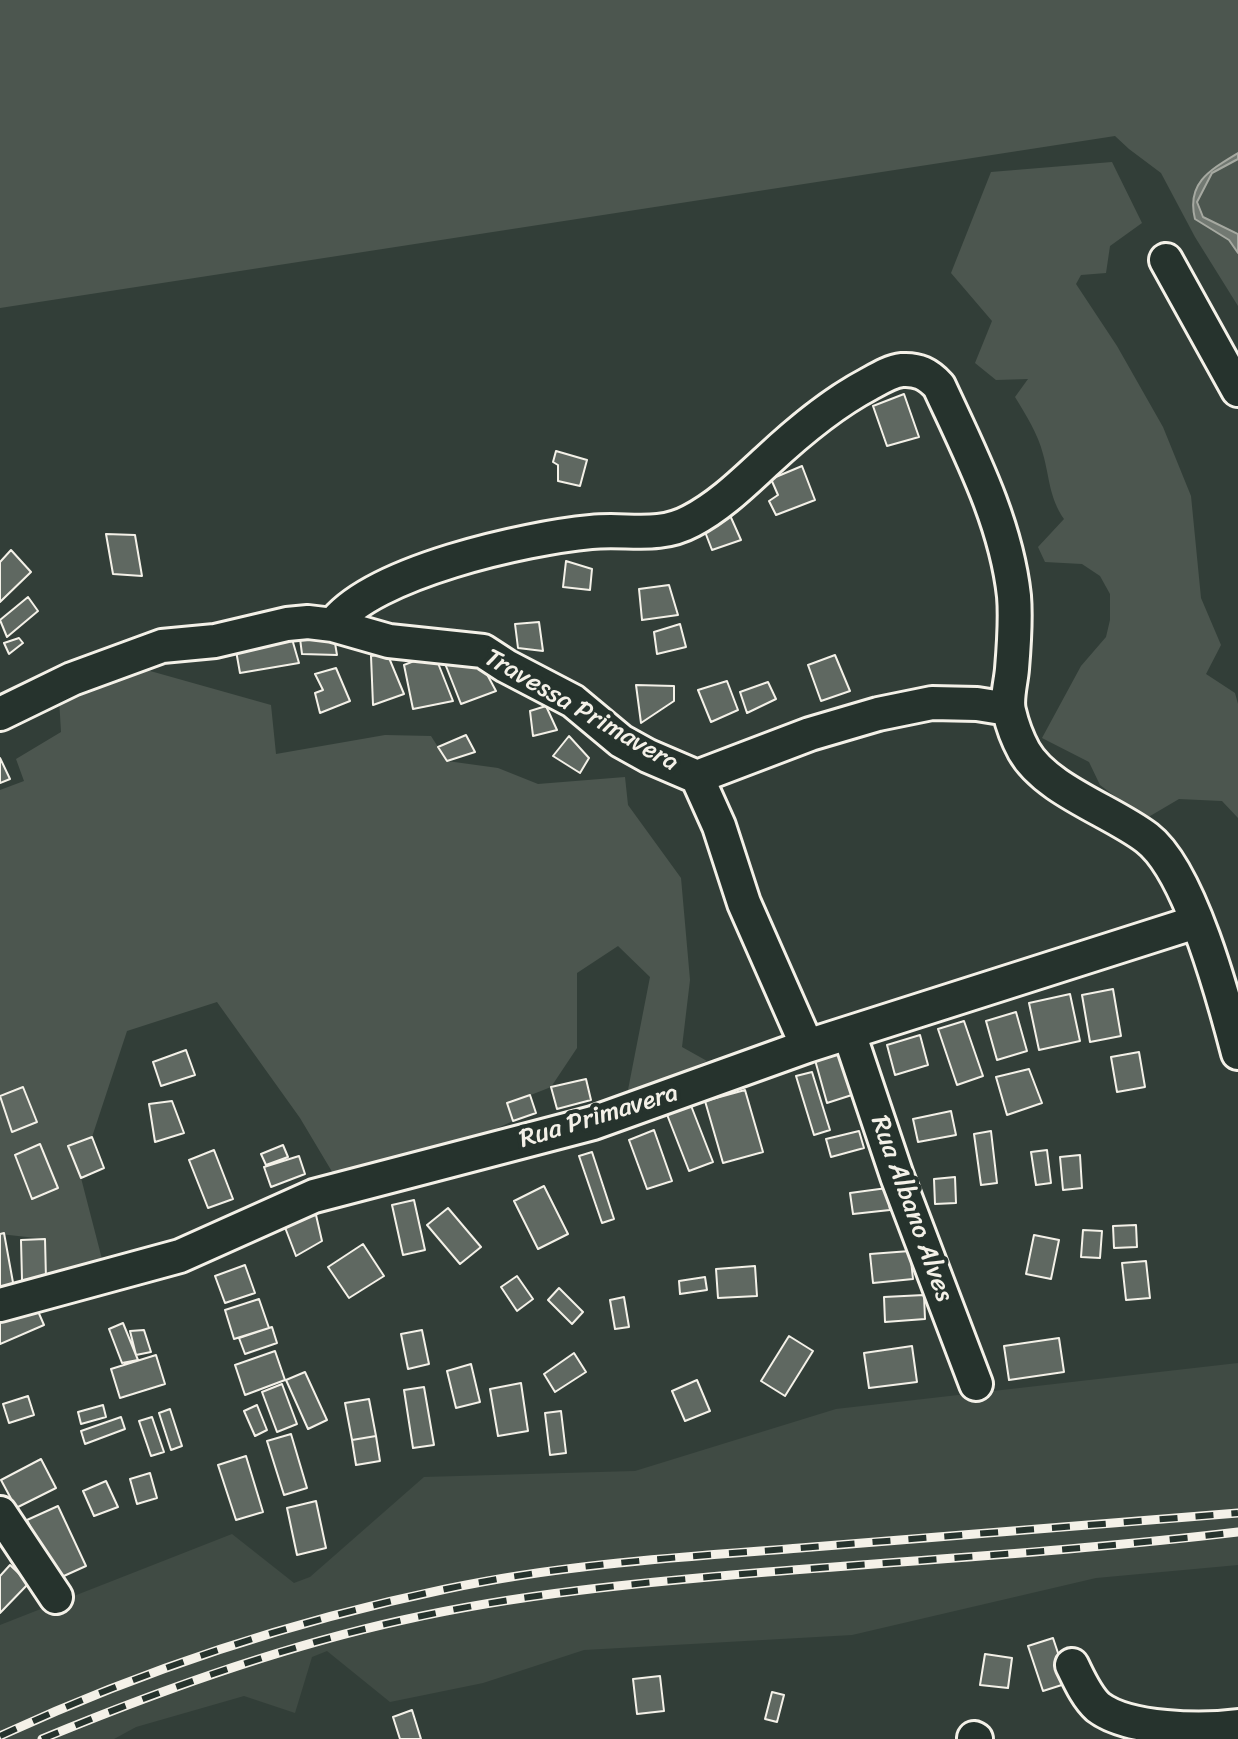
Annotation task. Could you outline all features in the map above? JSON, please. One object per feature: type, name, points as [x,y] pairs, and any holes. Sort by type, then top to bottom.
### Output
[{"type":"street","points":[[1166,260],[1238,390]]},
{"type":"street","points":[[333,625],[346,610],[380,589],[457,560],[556,536],[595,531],[649,533],[691,521],[737,488],[851,393],[900,370],[918,371],[930,376],[939,386],[988,495],[1006,550],[1014,597],[1014,646],[1008,709],[1025,751],[1037,768],[1087,803],[1149,839],[1173,868],[1187,894],[1216,976],[1238,1053]]},
{"type":"street","name":"Travessa Primavera","points":[[0,714],[72,679],[162,646],[215,641],[287,624],[308,622],[333,625],[389,641],[483,651],[573,701],[621,741],[697,777],[719,826],[749,917],[807,1046]]},
{"type":"street","points":[[697,777],[810,734],[878,714],[932,703],[977,704],[1008,709]]},
{"type":"street","name":"Rua Primavera","points":[[0,1305],[180,1256],[314,1196],[593,1123],[807,1046],[1196,922]]},
{"type":"street","name":"Rua Albano Alves","points":[[849,1033],[897,1176],[976,1384]]},
{"type":"street","points":[[0,1513],[56,1597]]},
{"type":"street","points":[[1072,1665],[1091,1700],[1106,1711],[1171,1728],[1238,1726]]},
{"type":"shaded area","points":[[0,0],[1238,0],[1238,306],[1195,237],[1161,173],[1115,136],[0,308]]},
{"type":"shaded area","points":[[1238,153],[1238,159],[1212,173],[1197,202],[1203,217],[1238,234],[1238,253],[1229,240],[1195,219],[1193,207],[1197,187],[1203,179]]},
{"type":"shaded area","points":[[1112,162],[1142,223],[1110,246],[1106,273],[1081,275],[1076,284],[1117,346],[1163,427],[1191,496],[1201,598],[1221,645],[1206,674],[1235,693],[1238,704],[1238,818],[1222,801],[1179,799],[1145,819],[1100,785],[1089,762],[1042,738],[1081,666],[1106,637],[1110,620],[1110,594],[1100,576],[1082,564],[1045,562],[1038,547],[1064,519],[1053,495],[1038,439],[1015,397],[1028,379],[996,380],[975,363],[992,321],[951,273],[991,172]]},
{"type":"shaded area","points":[[136,667],[271,705],[276,754],[385,735],[431,736],[447,761],[498,768],[538,784],[625,777],[628,805],[681,878],[690,980],[682,1047],[707,1061],[627,1095],[650,977],[618,946],[577,973],[577,1048],[551,1087],[518,1100],[513,1121],[458,1146],[334,1175],[300,1118],[217,1002],[127,1031],[92,1137],[69,1146],[81,1178],[103,1263],[46,1279],[45,1239],[0,1234],[0,790],[24,781],[16,759],[61,732],[59,698]]},
{"type":"shaded area","points":[[1238,1363],[1238,1565],[1096,1578],[852,1635],[584,1650],[483,1683],[390,1702],[327,1651],[312,1657],[295,1713],[244,1696],[136,1727],[114,1739],[0,1739],[0,1625],[232,1534],[294,1583],[310,1577],[424,1477],[635,1471],[836,1409]]},
{"type":"building","points":[[904,394],[919,437],[887,446],[873,406]]},
{"type":"building","points":[[556,451],[587,460],[580,486],[558,481],[558,465],[553,462]]},
{"type":"building","points":[[802,466],[815,500],[776,515],[769,501],[778,495],[771,479]]},
{"type":"building","points":[[729,513],[741,540],[712,550],[702,524]]},
{"type":"building","points":[[106,534],[135,535],[142,576],[113,574]]},
{"type":"building","points":[[11,550],[31,572],[0,602],[0,562]]},
{"type":"building","points":[[566,561],[592,569],[590,590],[563,587]]},
{"type":"building","points":[[669,585],[678,615],[642,620],[639,589]]},
{"type":"building","points":[[28,597],[38,611],[7,637],[0,620]]},
{"type":"building","points":[[539,622],[543,651],[518,648],[515,624]]},
{"type":"building","points":[[680,624],[686,647],[657,654],[654,632]]},
{"type":"building","points":[[299,631],[333,631],[337,655],[302,654]]},
{"type":"building","points":[[290,632],[299,663],[240,673],[235,645]]},
{"type":"building","points":[[19,638],[23,643],[9,654],[4,643]]},
{"type":"building","points":[[475,652],[496,691],[461,704],[444,661]]},
{"type":"building","points":[[387,653],[404,694],[373,705],[371,656]]},
{"type":"building","points":[[434,653],[453,701],[413,709],[404,665]]},
{"type":"building","points":[[835,655],[850,691],[821,701],[808,665]]},
{"type":"building","points":[[336,668],[350,701],[320,713],[315,693],[323,690],[315,674]]},
{"type":"building","points":[[727,681],[738,710],[711,722],[698,690]]},
{"type":"building","points":[[768,682],[776,699],[747,713],[740,692]]},
{"type":"building","points":[[636,685],[674,686],[674,701],[641,723]]},
{"type":"building","points":[[546,706],[557,730],[533,736],[530,711]]},
{"type":"building","points":[[466,735],[475,752],[447,761],[438,747]]},
{"type":"building","points":[[569,736],[589,758],[580,773],[553,756]]},
{"type":"building","points":[[0,758],[10,779],[0,783]]},
{"type":"building","points":[[1113,989],[1121,1036],[1090,1042],[1082,995]]},
{"type":"building","points":[[1070,994],[1080,1041],[1039,1050],[1029,1003]]},
{"type":"building","points":[[1016,1012],[1027,1051],[997,1060],[986,1021]]},
{"type":"building","points":[[964,1021],[983,1076],[957,1085],[938,1029]]},
{"type":"building","points":[[920,1035],[928,1065],[895,1075],[887,1045]]},
{"type":"building","points":[[186,1050],[195,1075],[161,1086],[153,1062]]},
{"type":"building","points":[[842,1052],[855,1094],[827,1103],[815,1060]]},
{"type":"building","points":[[1139,1052],[1145,1087],[1117,1092],[1111,1057]]},
{"type":"building","points":[[1029,1069],[1042,1103],[1007,1115],[996,1077]]},
{"type":"building","points":[[812,1072],[830,1130],[814,1135],[796,1076]]},
{"type":"building","points":[[586,1079],[591,1100],[557,1109],[551,1087]]},
{"type":"building","points":[[23,1087],[37,1122],[12,1132],[0,1096]]},
{"type":"building","points":[[745,1090],[763,1152],[723,1163],[705,1101]]},
{"type":"building","points":[[530,1095],[536,1113],[513,1121],[507,1103]]},
{"type":"building","points":[[172,1101],[184,1133],[155,1142],[149,1104]]},
{"type":"building","points":[[690,1103],[713,1162],[689,1171],[666,1112]]},
{"type":"building","points":[[951,1111],[956,1135],[918,1142],[913,1119]]},
{"type":"building","points":[[654,1130],[672,1181],[647,1189],[629,1140]]},
{"type":"building","points":[[859,1131],[864,1148],[831,1157],[826,1139]]},
{"type":"building","points":[[991,1131],[997,1183],[981,1185],[974,1134]]},
{"type":"building","points":[[92,1137],[104,1168],[81,1178],[68,1146]]},
{"type":"building","points":[[40,1144],[58,1188],[32,1199],[15,1155]]},
{"type":"building","points":[[283,1145],[288,1157],[266,1165],[261,1154]]},
{"type":"building","points":[[214,1150],[233,1199],[208,1208],[189,1160]]},
{"type":"building","points":[[1047,1150],[1051,1183],[1036,1185],[1031,1152]]},
{"type":"building","points":[[592,1152],[614,1219],[602,1223],[579,1156]]},
{"type":"building","points":[[1080,1155],[1082,1188],[1063,1190],[1060,1157]]},
{"type":"building","points":[[299,1156],[305,1174],[271,1187],[264,1167]]},
{"type":"building","points":[[955,1177],[956,1203],[935,1204],[934,1179]]},
{"type":"building","points":[[544,1186],[568,1234],[538,1249],[514,1201]]},
{"type":"building","points":[[887,1188],[890,1210],[853,1214],[850,1193]]},
{"type":"building","points":[[414,1200],[425,1250],[403,1255],[392,1205]]},
{"type":"building","points":[[448,1208],[481,1247],[460,1264],[427,1225]]},
{"type":"building","points":[[316,1215],[322,1241],[296,1256],[281,1217]]},
{"type":"building","points":[[1136,1225],[1137,1247],[1114,1248],[1113,1226]]},
{"type":"building","points":[[1083,1230],[1102,1231],[1100,1258],[1081,1257]]},
{"type":"building","points":[[4,1233],[14,1288],[0,1290],[0,1234]]},
{"type":"building","points":[[1034,1235],[1059,1240],[1051,1279],[1026,1274]]},
{"type":"building","points":[[45,1239],[46,1279],[22,1280],[21,1240]]},
{"type":"building","points":[[363,1244],[384,1276],[349,1298],[328,1267]]},
{"type":"building","points":[[910,1251],[913,1279],[873,1283],[870,1254]]},
{"type":"building","points":[[1146,1261],[1150,1298],[1126,1300],[1122,1263]]},
{"type":"building","points":[[245,1265],[255,1293],[225,1303],[215,1276]]},
{"type":"building","points":[[755,1266],[757,1296],[718,1298],[716,1269]]},
{"type":"building","points":[[517,1276],[533,1299],[517,1311],[501,1287]]},
{"type":"building","points":[[705,1277],[707,1290],[680,1294],[679,1281]]},
{"type":"building","points":[[559,1288],[583,1312],[572,1324],[548,1300]]},
{"type":"building","points":[[924,1295],[925,1319],[885,1322],[884,1297]]},
{"type":"building","points":[[624,1297],[629,1327],[615,1329],[610,1300]]},
{"type":"building","points":[[259,1299],[269,1328],[234,1339],[225,1310]]},
{"type":"building","points":[[34,1302],[44,1325],[0,1344],[0,1317]]},
{"type":"building","points":[[123,1323],[138,1360],[122,1363],[109,1329]]},
{"type":"building","points":[[272,1327],[277,1343],[245,1354],[239,1338]]},
{"type":"building","points":[[144,1330],[151,1352],[136,1355],[130,1331]]},
{"type":"building","points":[[422,1330],[429,1364],[408,1369],[401,1334]]},
{"type":"building","points":[[789,1336],[813,1351],[785,1396],[761,1381]]},
{"type":"building","points":[[1059,1338],[1064,1372],[1009,1380],[1004,1346]]},
{"type":"building","points":[[912,1346],[917,1382],[869,1388],[864,1353]]},
{"type":"building","points":[[275,1351],[285,1380],[245,1395],[235,1365]]},
{"type":"building","points":[[574,1353],[586,1372],[555,1392],[544,1374]]},
{"type":"building","points":[[156,1355],[165,1384],[120,1398],[111,1369]]},
{"type":"building","points":[[471,1364],[480,1402],[456,1408],[447,1371]]},
{"type":"building","points":[[305,1372],[327,1420],[308,1429],[286,1380]]},
{"type":"building","points":[[697,1380],[710,1411],[685,1421],[672,1391]]},
{"type":"building","points":[[521,1383],[528,1431],[498,1436],[490,1389]]},
{"type":"building","points":[[282,1384],[297,1424],[277,1432],[262,1392]]},
{"type":"building","points":[[424,1387],[434,1445],[413,1448],[404,1390]]},
{"type":"building","points":[[28,1396],[34,1415],[9,1423],[3,1404]]},
{"type":"building","points":[[369,1399],[376,1436],[352,1440],[345,1403]]},
{"type":"building","points":[[103,1405],[106,1417],[81,1424],[78,1412]]},
{"type":"building","points":[[257,1405],[267,1430],[255,1436],[244,1411]]},
{"type":"building","points":[[170,1409],[182,1446],[171,1450],[159,1413]]},
{"type":"building","points":[[561,1411],[566,1453],[550,1455],[545,1413]]},
{"type":"building","points":[[121,1417],[125,1429],[85,1444],[81,1431]]},
{"type":"building","points":[[152,1417],[164,1452],[151,1456],[139,1421]]},
{"type":"building","points":[[291,1434],[307,1488],[284,1495],[267,1441]]},
{"type":"building","points":[[376,1436],[380,1461],[356,1465],[352,1440]]},
{"type":"building","points":[[246,1456],[263,1512],[236,1520],[218,1465]]},
{"type":"building","points":[[41,1459],[56,1488],[16,1508],[1,1480]]},
{"type":"building","points":[[150,1473],[157,1498],[137,1504],[130,1479]]},
{"type":"building","points":[[106,1481],[118,1507],[94,1516],[83,1491]]},
{"type":"building","points":[[316,1501],[326,1548],[297,1555],[287,1508]]},
{"type":"building","points":[[58,1506],[86,1566],[55,1580],[27,1520]]},
{"type":"building","points":[[10,1565],[29,1583],[0,1613],[0,1576]]},
{"type":"building","points":[[1053,1638],[1068,1683],[1043,1691],[1028,1646]]},
{"type":"building","points":[[985,1654],[1012,1658],[1008,1688],[980,1685]]},
{"type":"building","points":[[660,1676],[664,1711],[637,1714],[633,1679]]},
{"type":"building","points":[[772,1692],[784,1695],[777,1722],[765,1719]]},
{"type":"building","points":[[412,1710],[421,1739],[400,1739],[393,1717]]},
{"type":"railway","points":[[0,1736],[163,1669],[275,1632],[388,1602],[490,1580],[667,1558],[1238,1513]]},
{"type":"railway","points":[[42,1739],[175,1687],[311,1643],[490,1603],[667,1581],[1057,1550],[1238,1532]]}]
